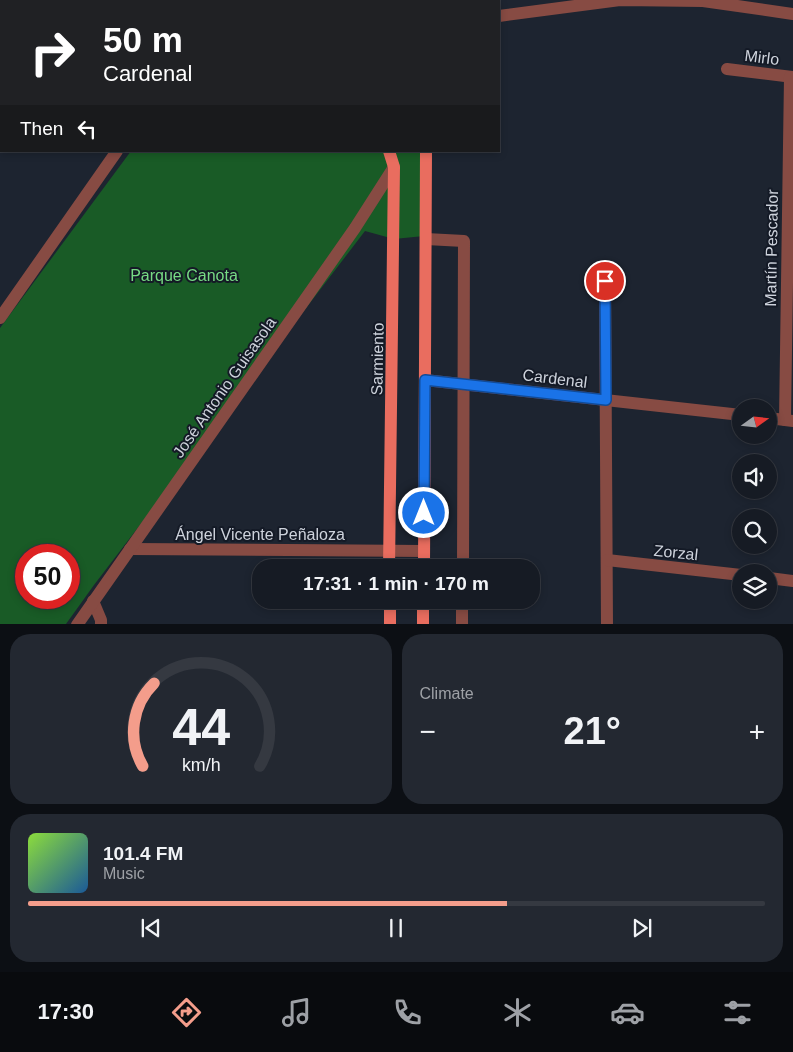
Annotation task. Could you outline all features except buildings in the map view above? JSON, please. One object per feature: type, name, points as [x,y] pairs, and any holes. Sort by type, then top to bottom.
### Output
[{"type":"main road","name":"Sarmiento","points":[[389,152],[394,167],[393,378],[389,559]]},
{"type":"main road","points":[[424,559],[426,152]]},
{"type":"main road","points":[[390,609],[390,624]]},
{"type":"main road","points":[[423,609],[423,624]]},
{"type":"street","points":[[500,16],[620,0],[703,1],[793,14]]},
{"type":"street","name":"Mirlo","points":[[728,69],[791,77]]},
{"type":"street","name":"Martín Pescador","points":[[789,421],[791,77]]},
{"type":"street","points":[[0,318],[116,152]]},
{"type":"street","name":"José Antonio Guisasola","points":[[77,624],[355,228],[394,167]]},
{"type":"street","points":[[426,239],[464,241],[463,559]]},
{"type":"street","points":[[605,281],[607,624]]},
{"type":"street","name":"Cardenal","points":[[425,380],[732,414]]},
{"type":"street","name":"Ángel Vicente Peñaloza","points":[[130,549],[424,551]]},
{"type":"street","name":"Zorzal","points":[[607,560],[732,574]]},
{"type":"street","points":[[777,579],[793,581]]},
{"type":"street","points":[[93,601],[101,624]]},
{"type":"street","points":[[462,609],[462,624]]},
{"type":"green space","name":"Parque Canota","points":[[130,152],[423,152],[424,236],[394,239],[365,231],[80,604],[80,544],[15,544],[15,609],[77,609],[66,624],[0,624],[0,328]]},
{"type":"route","points":[[424,513],[425,380],[606,400],[605,281]]}]
